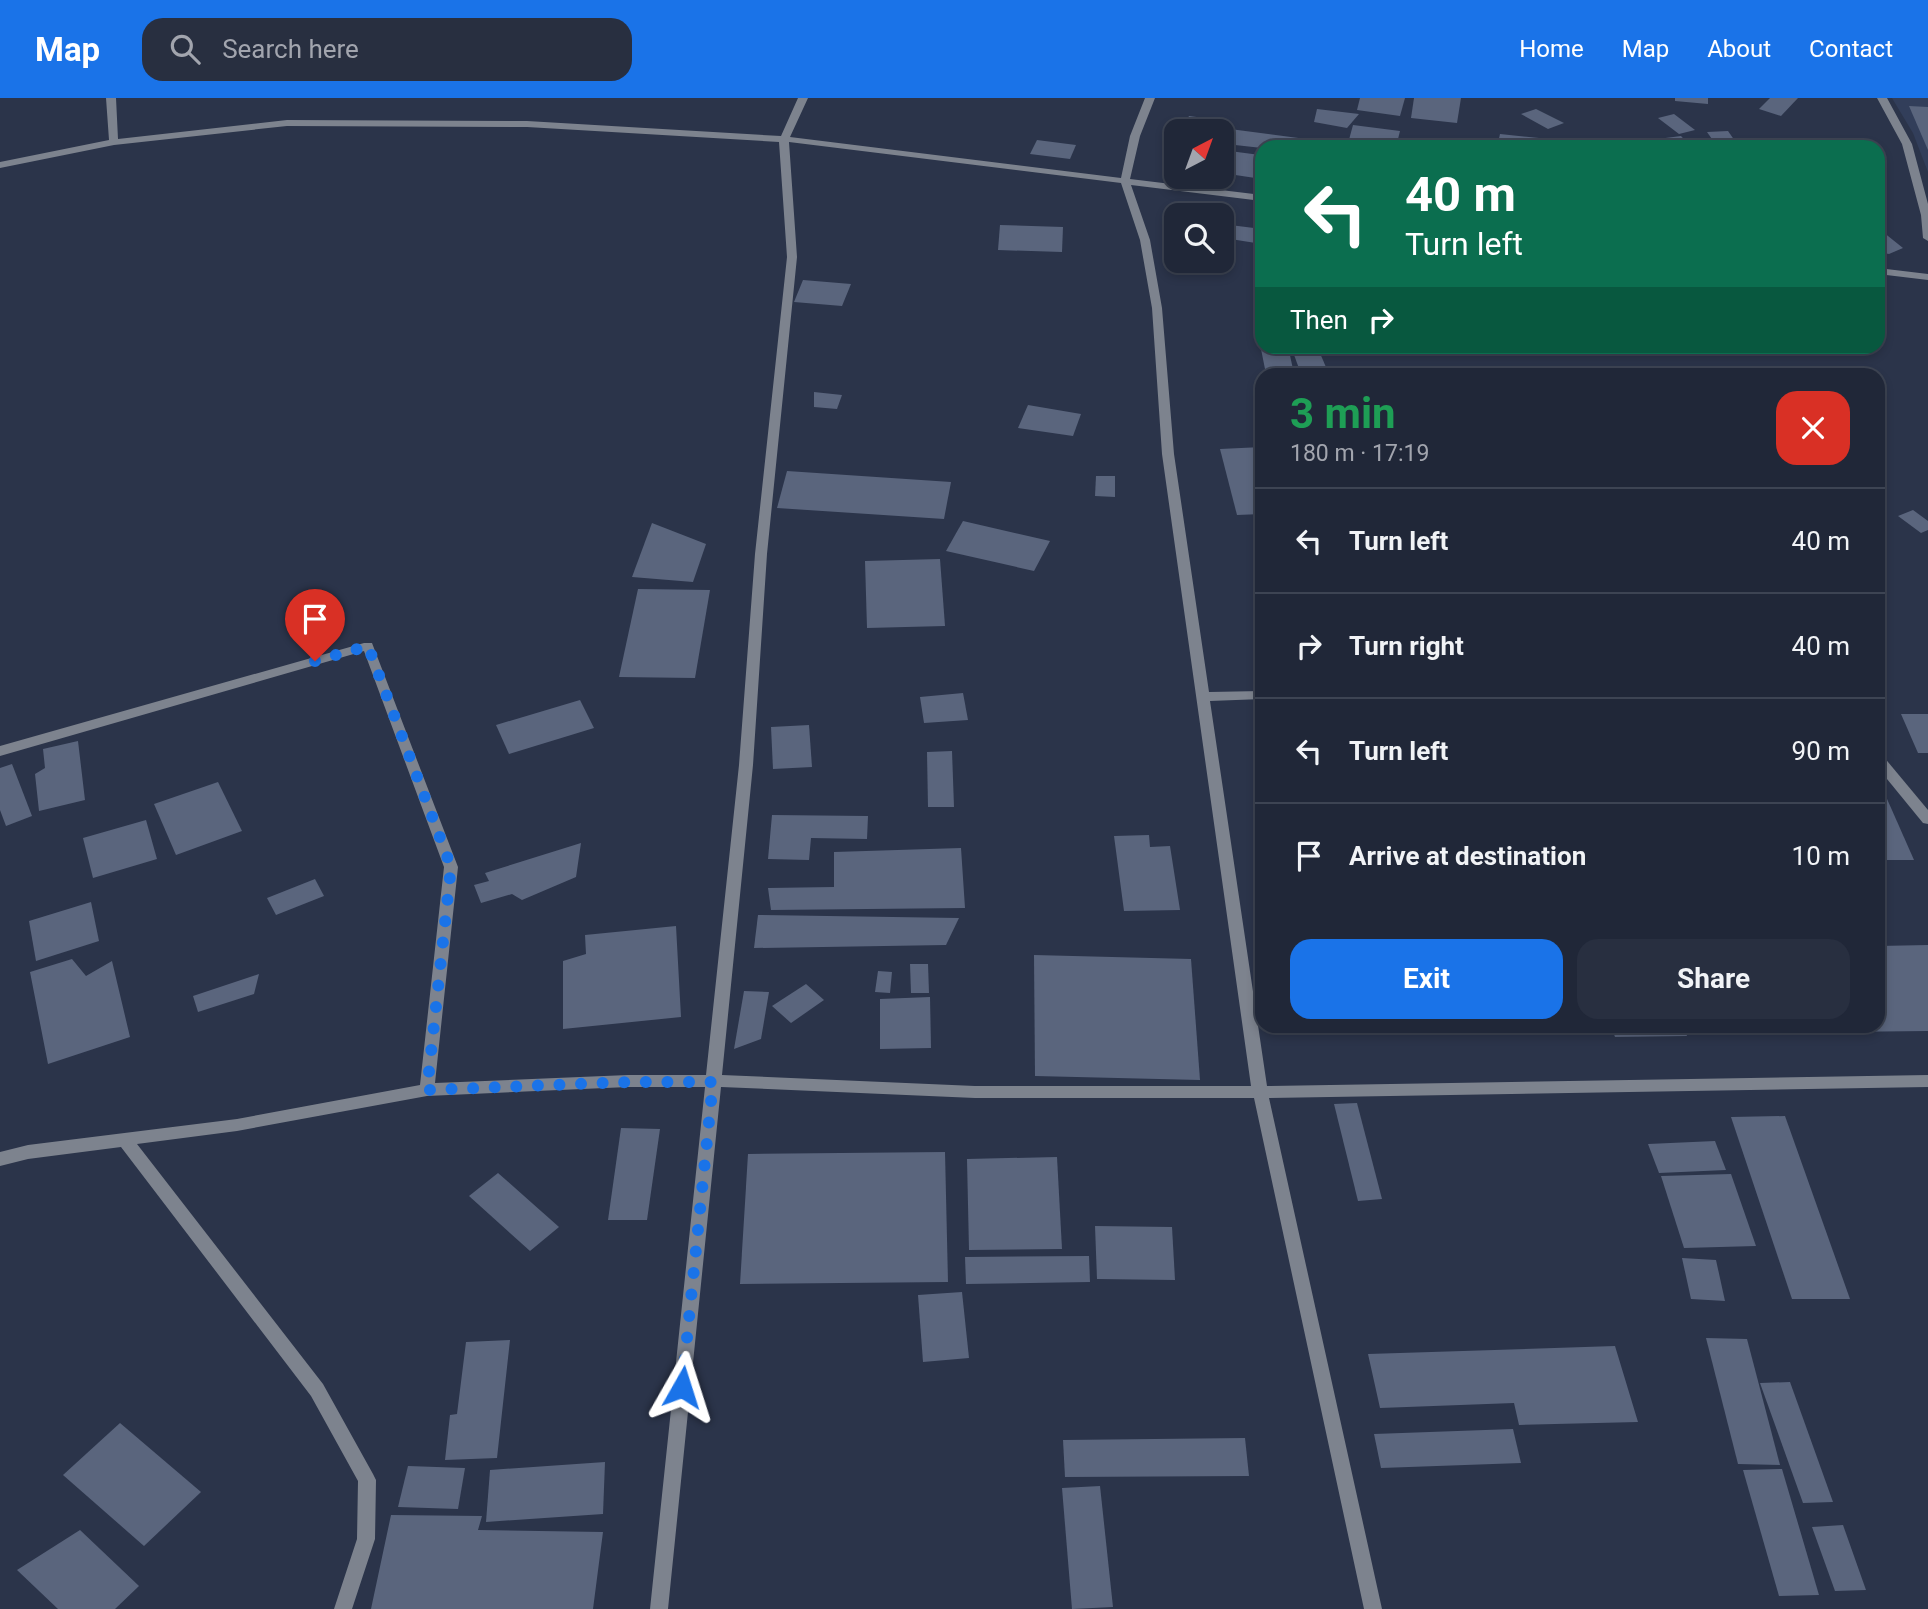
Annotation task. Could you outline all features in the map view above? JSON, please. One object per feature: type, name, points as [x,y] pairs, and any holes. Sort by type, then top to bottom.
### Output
[{"type":"street","points":[[111,98],[114,142]]},
{"type":"street","points":[[659,1609],[746,765],[761,554],[792,257],[785,139],[803,98]]},
{"type":"street","points":[[1150,98],[1135,136],[1125,182],[1145,240],[1157,308],[1168,454],[1260,1092],[1373,1609]]},
{"type":"street","points":[[1882,98],[1907,144],[1926,215],[1928,238]]},
{"type":"street","points":[[0,164],[114,142],[287,123],[527,124],[785,139],[1255,197]]},
{"type":"street","points":[[1885,272],[1928,277]]},
{"type":"street","points":[[0,751],[368,646],[451,867],[427,1090]]},
{"type":"street","points":[[1203,696],[1255,695]]},
{"type":"street","points":[[1885,767],[1928,819]]},
{"type":"street","points":[[0,1159],[28,1152],[237,1125],[427,1090],[628,1082],[713,1082],[975,1092],[1260,1092],[1928,1081]]},
{"type":"street","points":[[124,1139],[317,1390],[367,1480],[366,1539],[343,1609]]},
{"type":"shaded area","points":[[1892,98],[1928,98],[1928,172],[1913,133]]},
{"type":"building","points":[[1360,98],[1405,98],[1400,116],[1357,110]]},
{"type":"building","points":[[1414,98],[1461,98],[1457,123],[1411,118]]},
{"type":"building","points":[[1675,98],[1708,98],[1708,104],[1675,101]]},
{"type":"building","points":[[1770,98],[1798,98],[1781,116],[1759,109]]},
{"type":"building","points":[[1909,106],[1928,107],[1928,150]]},
{"type":"building","points":[[1317,109],[1359,114],[1347,128],[1314,122]]},
{"type":"building","points":[[1536,109],[1564,123],[1548,129],[1521,114]]},
{"type":"building","points":[[1674,114],[1695,130],[1679,134],[1658,118]]},
{"type":"building","points":[[1189,116],[1212,119],[1187,119]]},
{"type":"building","points":[[1353,125],[1400,131],[1398,140],[1349,140]]},
{"type":"building","points":[[1234,130],[1306,139],[1255,140],[1255,147],[1234,145]]},
{"type":"building","points":[[1728,131],[1734,140],[1713,140],[1707,132]]},
{"type":"building","points":[[1500,134],[1539,138],[1539,140],[1499,140]]},
{"type":"building","points":[[1681,136],[1685,140],[1650,140]]},
{"type":"building","points":[[1037,140],[1076,145],[1070,159],[1030,154]]},
{"type":"building","points":[[1234,152],[1255,154],[1255,178],[1234,175]]},
{"type":"building","points":[[1000,225],[1063,227],[1062,252],[998,250]]},
{"type":"building","points":[[1234,226],[1255,228],[1255,243],[1234,240]]},
{"type":"building","points":[[1885,234],[1903,248],[1885,253]]},
{"type":"building","points":[[803,280],[851,284],[842,306],[794,302]]},
{"type":"building","points":[[1262,354],[1290,354],[1293,368],[1265,368]]},
{"type":"building","points":[[1294,354],[1320,354],[1326,368],[1299,368]]},
{"type":"building","points":[[814,392],[842,395],[837,409],[814,407]]},
{"type":"building","points":[[1028,405],[1081,414],[1073,436],[1018,428]]},
{"type":"building","points":[[1255,447],[1255,514],[1237,515],[1220,449]]},
{"type":"building","points":[[787,471],[951,482],[944,519],[777,508]]},
{"type":"building","points":[[1096,476],[1115,476],[1115,497],[1095,496]]},
{"type":"building","points":[[1913,510],[1928,521],[1928,530],[1921,533],[1898,516]]},
{"type":"building","points":[[963,521],[1050,541],[1034,571],[946,551]]},
{"type":"building","points":[[652,523],[706,544],[693,582],[632,577]]},
{"type":"building","points":[[940,559],[945,626],[867,628],[865,561]]},
{"type":"building","points":[[638,589],[710,590],[695,678],[619,677]]},
{"type":"building","points":[[963,693],[968,720],[924,723],[920,697]]},
{"type":"building","points":[[580,700],[594,728],[509,754],[496,725]]},
{"type":"building","points":[[1901,714],[1928,714],[1928,753],[1918,753]]},
{"type":"building","points":[[809,725],[812,767],[773,769],[771,727]]},
{"type":"building","points":[[78,741],[85,800],[39,811],[35,774],[45,768],[43,749]]},
{"type":"building","points":[[952,751],[954,807],[928,807],[927,752]]},
{"type":"building","points":[[12,764],[32,816],[6,826],[0,810],[0,768]]},
{"type":"building","points":[[218,782],[242,831],[176,855],[154,804]]},
{"type":"building","points":[[1885,794],[1914,860],[1885,860]]},
{"type":"building","points":[[772,815],[868,816],[867,839],[811,838],[809,860],[768,859]]},
{"type":"building","points":[[146,820],[157,859],[93,878],[83,838]]},
{"type":"building","points":[[1149,835],[1150,847],[1170,846],[1180,910],[1124,911],[1114,836]]},
{"type":"building","points":[[581,843],[576,877],[522,900],[512,894],[481,903],[474,885],[489,881],[485,873]]},
{"type":"building","points":[[961,848],[965,908],[771,910],[768,888],[834,887],[834,852]]},
{"type":"building","points":[[315,879],[324,896],[276,915],[267,898]]},
{"type":"building","points":[[91,902],[99,941],[36,961],[29,921]]},
{"type":"building","points":[[758,915],[959,918],[946,945],[754,948]]},
{"type":"building","points":[[676,926],[681,1017],[563,1029],[563,961],[586,954],[585,935]]},
{"type":"building","points":[[1928,945],[1928,1031],[1885,1031],[1885,946]]},
{"type":"building","points":[[1034,955],[1191,959],[1200,1080],[1035,1076]]},
{"type":"building","points":[[72,959],[86,976],[112,961],[130,1037],[48,1064],[30,972]]},
{"type":"building","points":[[910,964],[928,964],[929,993],[911,993]]},
{"type":"building","points":[[878,971],[892,972],[890,993],[875,992]]},
{"type":"building","points":[[259,974],[254,994],[198,1012],[193,996]]},
{"type":"building","points":[[806,984],[824,1000],[791,1023],[772,1006]]},
{"type":"building","points":[[744,991],[769,992],[761,1039],[734,1049]]},
{"type":"building","points":[[930,997],[931,1048],[880,1049],[880,999]]},
{"type":"building","points":[[1614,1033],[1686,1033],[1687,1036],[1615,1037]]},
{"type":"building","points":[[1357,1103],[1382,1199],[1358,1201],[1334,1104]]},
{"type":"building","points":[[1785,1116],[1850,1299],[1792,1299],[1731,1117]]},
{"type":"building","points":[[621,1128],[660,1129],[647,1220],[608,1220]]},
{"type":"building","points":[[1715,1141],[1726,1170],[1659,1173],[1648,1144]]},
{"type":"building","points":[[945,1152],[948,1282],[740,1284],[748,1154]]},
{"type":"building","points":[[1057,1157],[1062,1249],[969,1250],[967,1159]]},
{"type":"building","points":[[498,1173],[559,1227],[530,1251],[469,1196]]},
{"type":"building","points":[[1731,1174],[1756,1246],[1684,1248],[1661,1176]]},
{"type":"building","points":[[1095,1226],[1172,1227],[1175,1280],[1097,1279]]},
{"type":"building","points":[[1089,1256],[1090,1282],[966,1284],[965,1257]]},
{"type":"building","points":[[1682,1258],[1716,1260],[1725,1301],[1691,1299]]},
{"type":"building","points":[[962,1292],[969,1358],[923,1362],[918,1295]]},
{"type":"building","points":[[1706,1338],[1747,1339],[1780,1465],[1738,1464]]},
{"type":"building","points":[[510,1340],[497,1458],[445,1460],[450,1415],[457,1414],[466,1342]]},
{"type":"building","points":[[1615,1346],[1638,1422],[1519,1425],[1514,1403],[1380,1408],[1368,1354]]},
{"type":"building","points":[[1790,1382],[1833,1502],[1803,1503],[1760,1383]]},
{"type":"building","points":[[120,1423],[201,1492],[144,1546],[63,1475]]},
{"type":"building","points":[[1513,1429],[1521,1463],[1381,1468],[1374,1434]]},
{"type":"building","points":[[1245,1438],[1249,1476],[1065,1477],[1063,1440]]},
{"type":"building","points":[[605,1462],[603,1514],[486,1522],[490,1470]]},
{"type":"building","points":[[408,1466],[465,1468],[458,1509],[398,1507]]},
{"type":"building","points":[[1782,1469],[1819,1595],[1779,1596],[1743,1470]]},
{"type":"building","points":[[1100,1486],[1113,1607],[1072,1609],[1062,1488]]},
{"type":"building","points":[[391,1515],[482,1516],[478,1530],[603,1532],[593,1609],[371,1609]]},
{"type":"building","points":[[1843,1525],[1866,1590],[1835,1591],[1812,1527]]},
{"type":"building","points":[[80,1530],[139,1586],[115,1609],[58,1609],[17,1570]]},
{"type":"route","points":[[315,661],[368,646],[451,867],[427,1090],[628,1082],[713,1082],[682,1387]]}]
